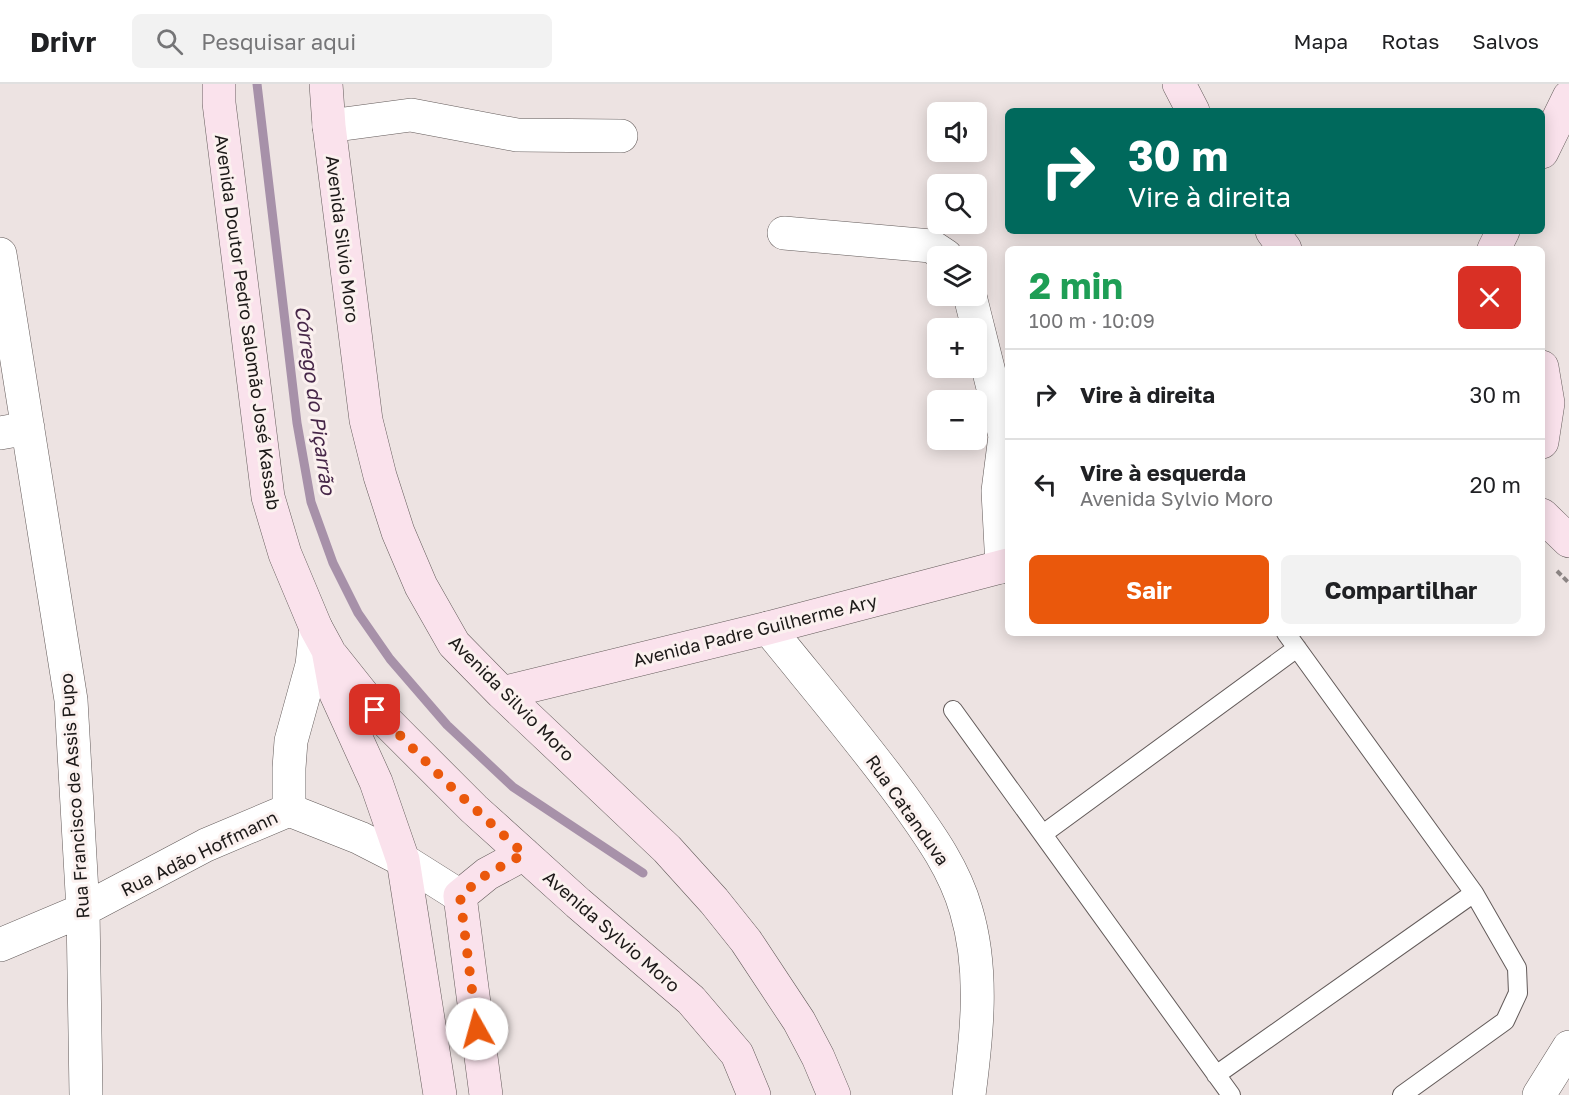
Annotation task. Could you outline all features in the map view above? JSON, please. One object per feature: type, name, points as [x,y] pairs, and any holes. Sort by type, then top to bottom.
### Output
[{"type":"main road","name":"Avenida Doutor Pedro Salomão José Kassab","points":[[219,84],[219,102],[268,497],[285,554],[322,639],[336,694],[376,782],[403,860],[440,1095]]},
{"type":"main road","name":"Avenida Silvio Moro","points":[[326,84],[329,126],[366,420],[380,476],[421,586],[454,644],[502,693],[667,849],[714,901],[746,941],[799,1021],[834,1095]]},
{"type":"main road","points":[[1179,84],[1191,108]]},
{"type":"main road","points":[[1545,146],[1569,97]]},
{"type":"main road","points":[[1545,386],[1548,403],[1545,422]]},
{"type":"main road","points":[[1545,518],[1569,541]]},
{"type":"main road","name":"Avenida Padre Guilherme Ary","points":[[502,693],[768,628],[1005,566]]},
{"type":"main road","name":"Avenida Sylvio Moro","points":[[322,639],[375,710],[420,756],[578,903],[691,1000],[737,1054],[754,1095]]},
{"type":"main road","points":[[486,1095],[460,896],[487,874],[524,854]]},
{"type":"street","points":[[329,126],[411,115],[517,135],[621,136]]},
{"type":"street","points":[[784,233],[931,246]]},
{"type":"street","name":"Rua Francisco de Assis Pupo","points":[[0,254],[14,430],[71,700],[83,910],[86,1095]]},
{"type":"street","points":[[973,306],[1005,434]]},
{"type":"street","points":[[1005,445],[998,491],[1005,566]]},
{"type":"street","name":"Rua Catanduva","points":[[768,628],[879,765],[937,846],[955,879],[966,911],[976,966],[978,1005],[969,1095]]},
{"type":"street","points":[[289,810],[291,741],[312,665],[322,639]]},
{"type":"street","name":"Rua Adão Hoffmann","points":[[0,945],[83,910],[206,846],[289,810],[360,838],[403,860],[460,896]]},
{"type":"street","points":[[1539,1095],[1569,1047]]},
{"type":"lane","points":[[1288,636],[1474,892],[1517,968],[1518,993],[1505,1022],[1402,1095]]},
{"type":"lane","points":[[1042,834],[1297,648]]},
{"type":"lane","points":[[953,710],[1231,1095]]},
{"type":"lane","points":[[1216,1075],[1474,892]]},
{"type":"waterway","name":"Córrego do Piçarrão","points":[[257,84],[297,423],[311,502],[333,563],[358,613],[390,659],[447,725],[513,787],[643,873]]},
{"type":"route","points":[[375,710],[447,783],[524,854],[487,874],[460,896],[477,1029]]}]
